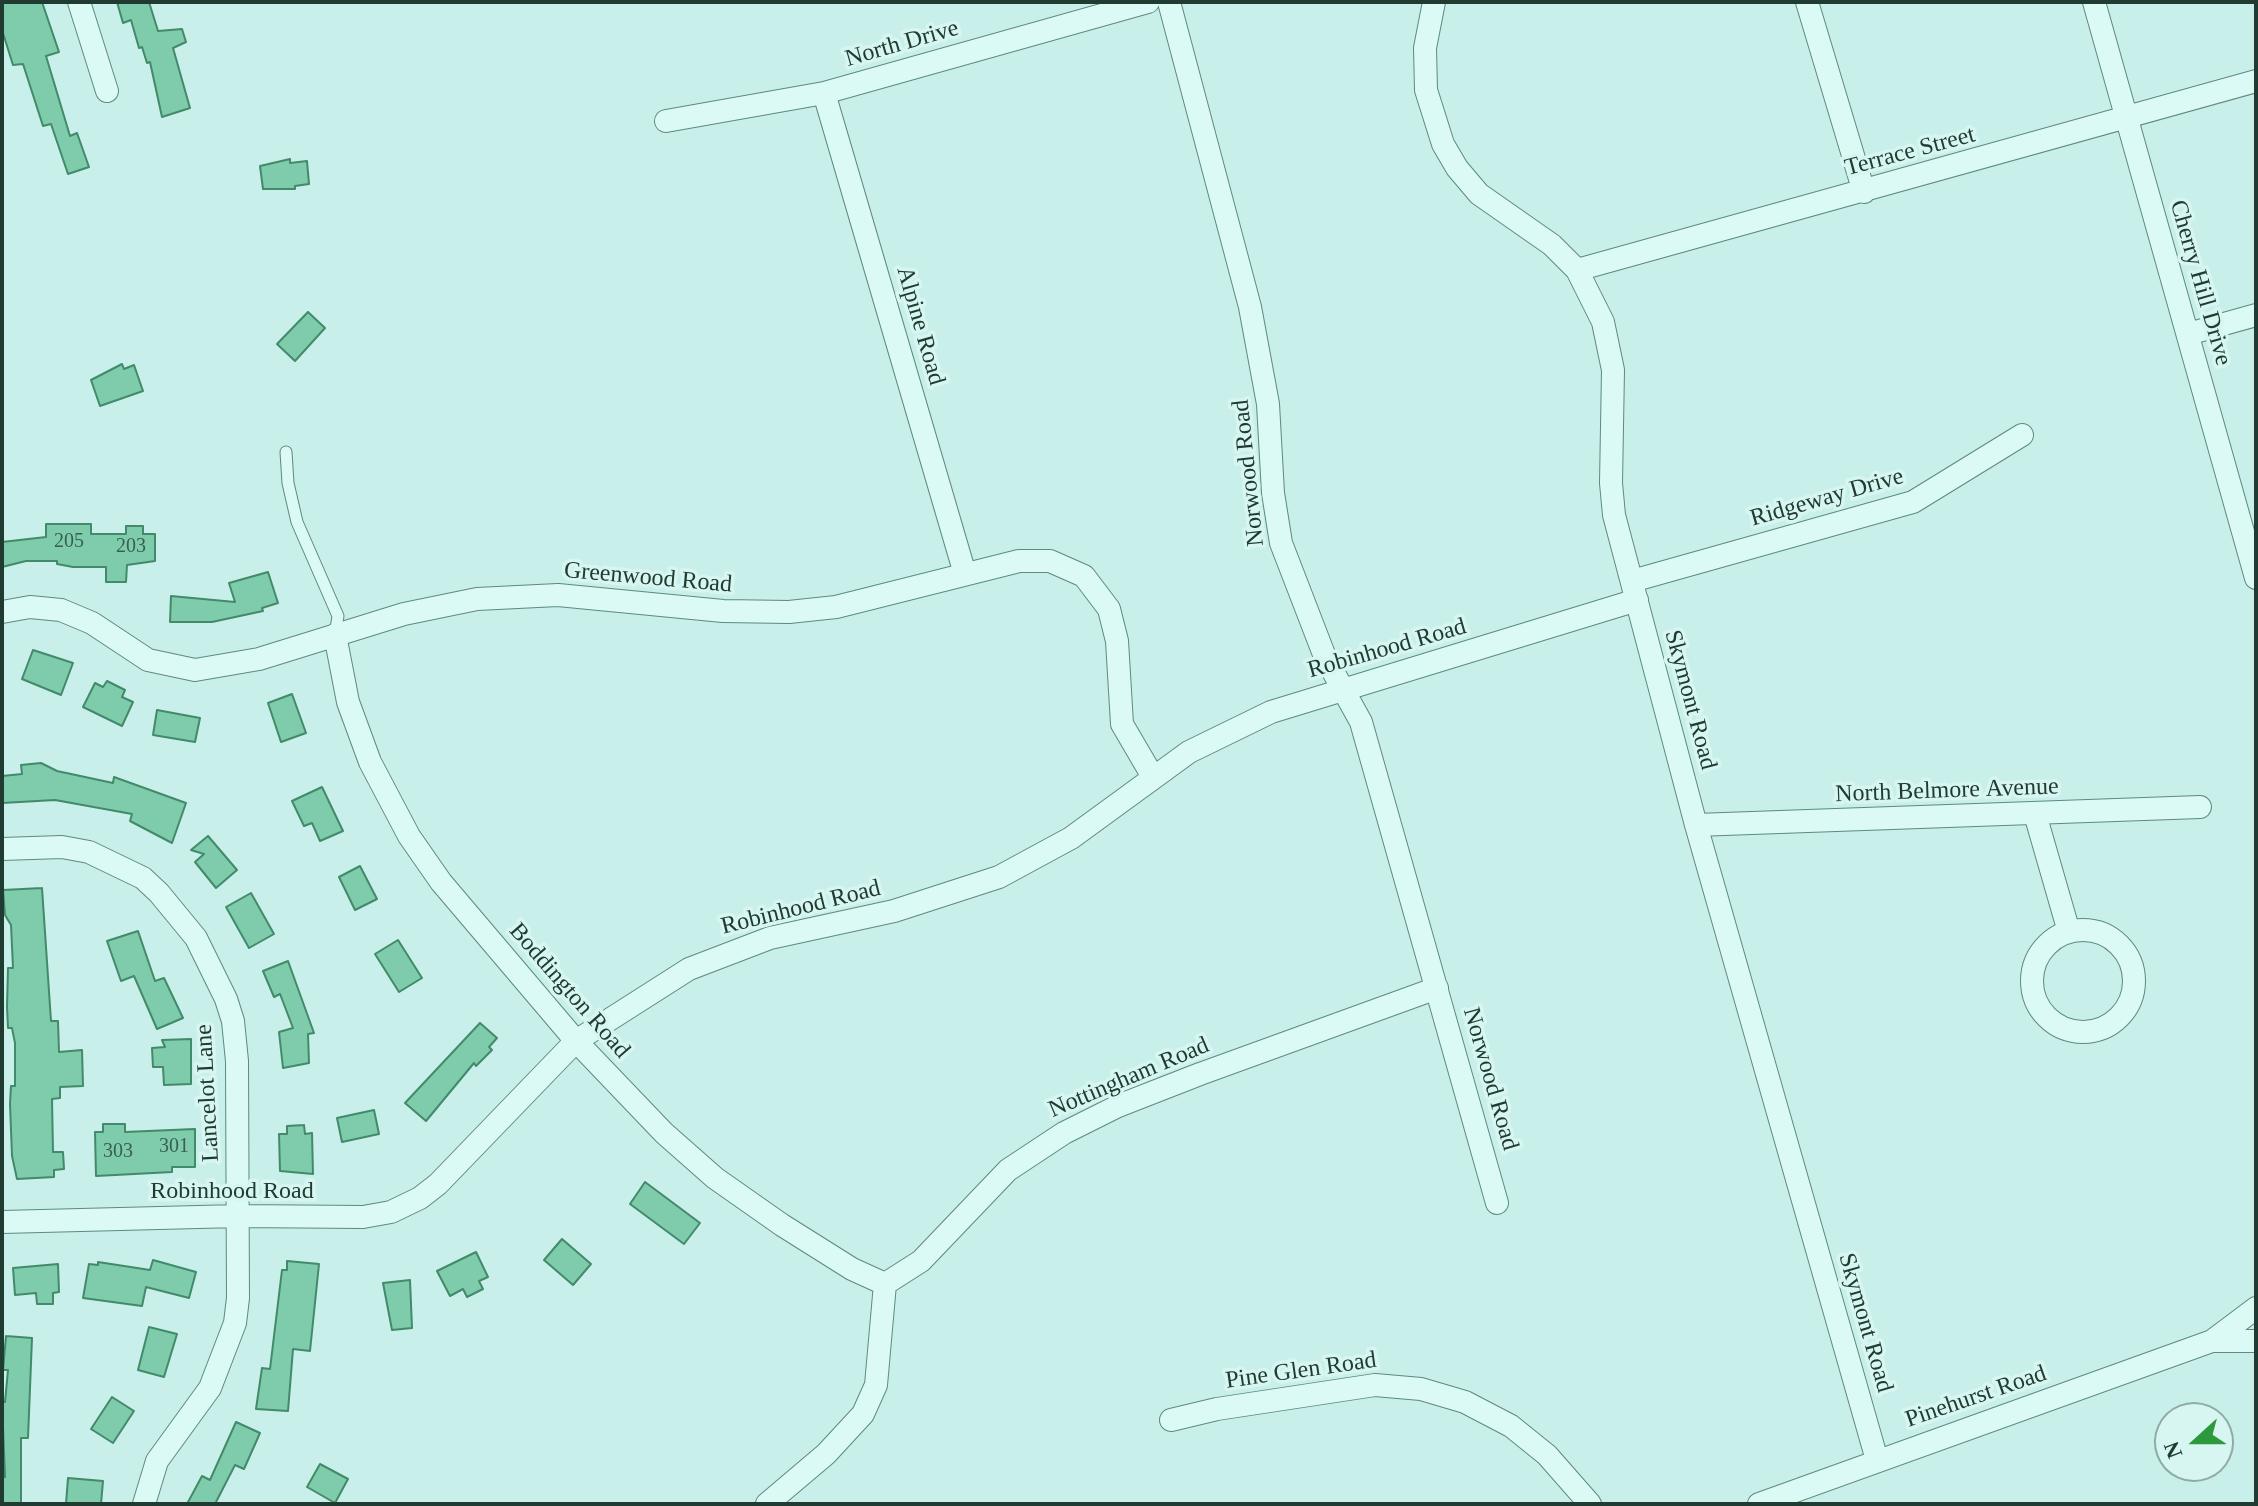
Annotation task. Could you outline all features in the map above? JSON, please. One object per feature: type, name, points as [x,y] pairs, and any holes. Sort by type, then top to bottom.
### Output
[{"type":"street","points":[[79,2],[107,91]]},
{"type":"street","name":"North Drive","points":[[666,121],[824,93],[1148,2]]},
{"type":"street","name":"Norwood Road","points":[[1169,2],[1253,322],[1268,404],[1273,493],[1281,543],[1325,657],[1361,722],[1497,1203]]},
{"type":"street","name":"Skymont Road","points":[[1434,2],[1425,48],[1426,90],[1433,120],[1447,152],[1479,194],[1552,245],[1577,270],[1593,300],[1610,352],[1613,391],[1611,496],[1696,825],[1877,1460]]},
{"type":"street","points":[[1807,2],[1864,192]]},
{"type":"street","name":"Cherry Hill Drive","points":[[2094,2],[2256,578]]},
{"type":"street","name":"Terrace Street","points":[[1577,270],[2256,81]]},
{"type":"street","name":"Alpine Road","points":[[824,93],[965,574]]},
{"type":"street","points":[[2188,334],[2256,315]]},
{"type":"street","name":"Ridgeway Drive","points":[[1635,590],[1913,502],[2022,435]]},
{"type":"street","name":"Greenwood Road","points":[[2,612],[30,607],[61,610],[92,623],[148,660],[190,669],[259,659],[419,610],[497,597],[558,595],[723,611],[789,612],[836,607],[1019,561],[1042,560],[1072,568],[1093,584],[1106,602],[1115,630],[1122,724],[1153,777]]},
{"type":"street","name":"Robinhood Road","points":[[2,1222],[238,1216],[363,1217],[412,1203],[438,1184],[576,1041],[680,973],[724,953],[798,930],[905,908],[1007,873],[1063,843],[1198,747],[1252,720],[1635,590]]},
{"type":"street","name":"Boddington Road","points":[[335,635],[348,702],[359,736],[402,824],[441,882],[576,1041],[644,1115],[715,1178],[826,1253],[885,1284]]},
{"type":"street","name":"North Belmore Avenue","points":[[1696,825],[2200,807]]},
{"type":"street","points":[[2035,814],[2069,932]]},
{"type":"street","name":"Lancelot Lane","points":[[2,849],[62,847],[110,859],[151,885],[196,938],[226,999],[236,1038],[238,1298],[230,1342],[210,1388],[157,1461],[144,1504]]},
{"type":"street","points":[[2084,930],[2104,935],[2122,948],[2132,966],[2134,980],[2130,1001],[2118,1019],[2100,1030],[2077,1033],[2055,1025],[2039,1008],[2033,993],[2033,970],[2039,955],[2054,938],[2069,932],[2084,930]]},
{"type":"street","name":"Nottingham Road","points":[[885,1284],[921,1261],[1008,1170],[1064,1133],[1186,1080],[1437,988]]},
{"type":"street","points":[[767,1504],[826,1454],[863,1414],[876,1385],[885,1284]]},
{"type":"street","name":"Pinehurst Road","points":[[1759,1504],[2212,1341],[2256,1308]]},
{"type":"street","name":"Pinehurst Road","points":[[2212,1341],[2256,1341]]},
{"type":"street","name":"Pine Glen Road","points":[[1171,1420],[1217,1409],[1375,1385],[1421,1389],[1465,1402],[1511,1426],[1547,1455],[1590,1504]]},
{"type":"lane","points":[[286,452],[288,483],[297,522],[338,616],[335,635]]},
{"type":"building","points":[[2,2],[42,2],[59,52],[46,56],[70,136],[77,133],[89,167],[68,174],[51,124],[43,126],[23,64],[13,65],[2,30]]},
{"type":"building","points":[[117,2],[149,2],[158,31],[182,29],[186,42],[173,48],[190,108],[162,117],[150,62],[147,63],[142,47],[139,48],[131,20],[123,23]]},
{"type":"building","points":[[290,159],[290,163],[307,161],[309,184],[295,186],[295,189],[263,189],[260,166]]},
{"type":"building","points":[[308,312],[325,328],[295,361],[277,344]]},
{"type":"building","points":[[122,364],[124,369],[134,365],[143,391],[100,406],[91,380]]},
{"type":"building","points":[[46,524],[91,524],[91,534],[126,534],[126,526],[143,526],[143,534],[155,534],[155,561],[127,565],[126,582],[106,582],[106,567],[73,567],[57,564],[57,561],[26,561],[2,567],[2,542],[46,537]]},
{"type":"building","points":[[268,572],[278,603],[262,608],[263,611],[212,622],[170,622],[171,596],[235,602],[229,583]]},
{"type":"building","points":[[33,650],[73,663],[61,695],[22,679]]},
{"type":"building","points":[[107,681],[125,690],[122,697],[133,702],[122,726],[83,707],[95,683],[103,687]]},
{"type":"building","points":[[292,694],[306,733],[281,742],[268,703]]},
{"type":"building","points":[[157,710],[200,718],[195,742],[153,735]]},
{"type":"building","points":[[41,763],[57,771],[113,783],[114,777],[186,803],[172,843],[130,821],[132,814],[55,800],[2,803],[2,776],[22,774],[21,765]]},
{"type":"building","points":[[322,787],[343,831],[320,841],[312,823],[304,826],[292,801]]},
{"type":"building","points":[[208,836],[237,870],[216,888],[195,862],[204,854],[191,850]]},
{"type":"building","points":[[360,866],[377,899],[355,910],[339,877]]},
{"type":"building","points":[[42,888],[51,1021],[58,1021],[59,1052],[82,1050],[83,1086],[60,1087],[60,1098],[52,1099],[53,1152],[63,1152],[64,1169],[54,1170],[54,1177],[17,1179],[12,1156],[10,1104],[11,1086],[15,1086],[15,1043],[12,1028],[8,1028],[7,1007],[8,968],[13,968],[11,925],[5,915],[3,890]]},
{"type":"building","points":[[251,893],[274,934],[249,948],[226,907]]},
{"type":"building","points":[[138,931],[155,981],[164,978],[183,1018],[157,1029],[134,976],[121,981],[107,941]]},
{"type":"building","points":[[398,940],[422,978],[399,992],[375,954]]},
{"type":"building","points":[[288,961],[314,1033],[308,1034],[309,1063],[283,1068],[279,1032],[293,1028],[280,994],[274,997],[263,971]]},
{"type":"building","points":[[480,1023],[497,1038],[489,1047],[492,1050],[476,1066],[474,1063],[426,1121],[405,1103]]},
{"type":"building","points":[[191,1039],[191,1084],[164,1085],[163,1067],[153,1067],[152,1048],[165,1047],[162,1040]]},
{"type":"building","points":[[374,1110],[379,1134],[342,1142],[337,1118]]},
{"type":"building","points":[[103,1124],[125,1124],[125,1132],[195,1129],[195,1167],[172,1167],[172,1172],[96,1176],[95,1132],[103,1132]]},
{"type":"building","points":[[304,1125],[305,1134],[312,1133],[313,1174],[280,1171],[279,1134],[287,1134],[287,1126]]},
{"type":"building","points":[[645,1182],[700,1223],[684,1244],[630,1204]]},
{"type":"building","points":[[562,1239],[591,1264],[573,1285],[544,1260]]},
{"type":"building","points":[[476,1252],[488,1277],[479,1281],[483,1289],[467,1297],[463,1289],[450,1296],[437,1271]]},
{"type":"building","points":[[153,1260],[196,1272],[189,1298],[146,1287],[142,1306],[83,1298],[89,1264],[98,1265],[98,1262],[150,1270]]},
{"type":"building","points":[[287,1261],[319,1264],[310,1351],[293,1349],[288,1411],[256,1409],[262,1368],[270,1369],[282,1270],[287,1270]]},
{"type":"building","points":[[58,1264],[59,1292],[53,1293],[53,1304],[37,1304],[36,1293],[15,1295],[13,1268]]},
{"type":"building","points":[[410,1280],[412,1328],[392,1330],[383,1283]]},
{"type":"building","points":[[149,1327],[177,1334],[164,1377],[138,1370]]},
{"type":"building","points":[[6,1336],[32,1338],[28,1438],[21,1438],[21,1504],[2,1504],[2,1477],[5,1477],[2,1402],[5,1402],[8,1370],[3,1370]]},
{"type":"building","points":[[112,1397],[134,1411],[113,1443],[91,1429]]},
{"type":"building","points":[[236,1422],[260,1433],[244,1469],[235,1465],[215,1504],[187,1504],[202,1476],[210,1480]]},
{"type":"building","points":[[320,1464],[348,1479],[335,1503],[307,1487]]},
{"type":"building","points":[[68,1478],[103,1481],[101,1504],[66,1504]]}]
